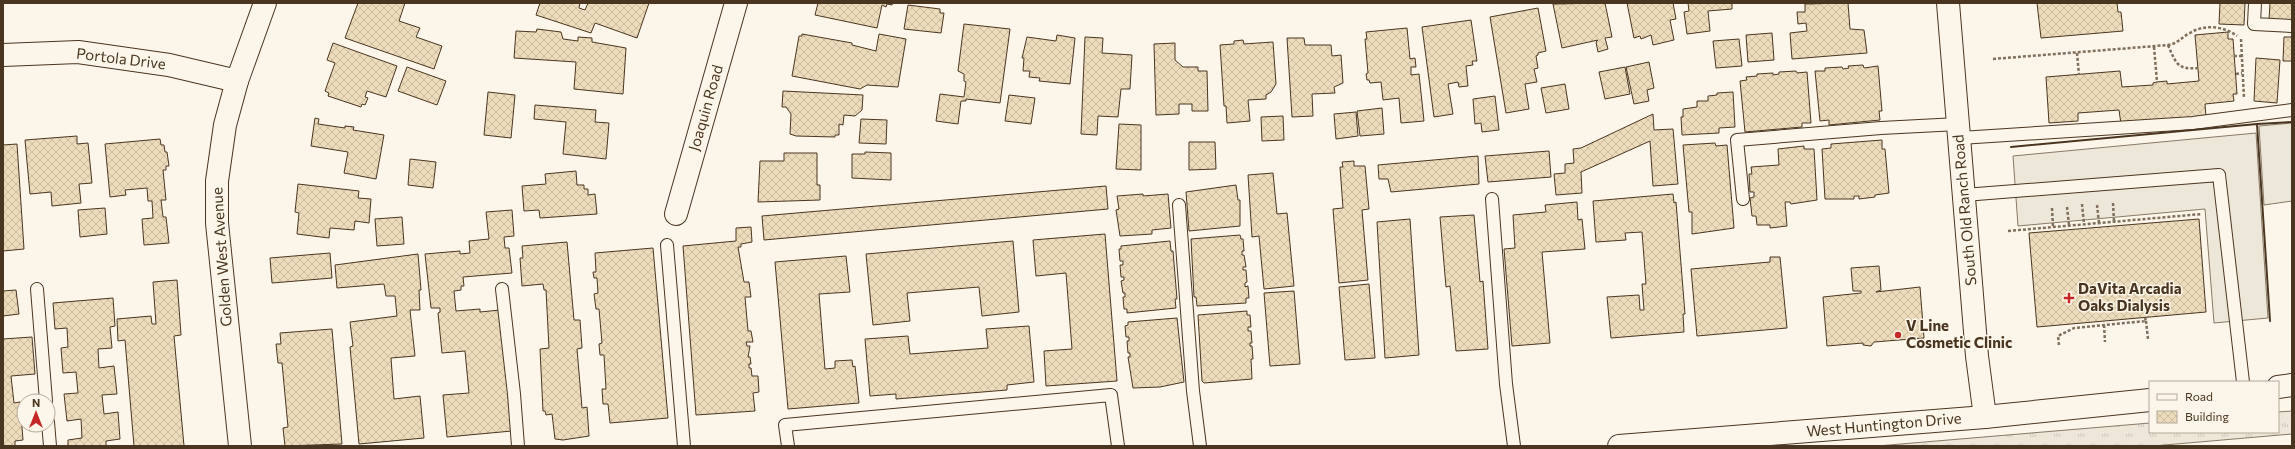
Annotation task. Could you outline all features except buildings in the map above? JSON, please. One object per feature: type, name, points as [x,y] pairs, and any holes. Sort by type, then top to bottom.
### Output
[{"type":"street","name":"Golden West Avenue","points":[[240,446],[217,223],[217,188],[220,146],[238,81],[265,3]]},
{"type":"street","name":"Joaquin Road","points":[[676,214],[736,3]]},
{"type":"street","name":"South Old Ranch Road","points":[[1948,3],[1977,356],[1985,417]]},
{"type":"street","name":"Portola Drive","points":[[3,55],[78,52],[169,65],[238,81]]},
{"type":"street","points":[[2279,387],[2292,385]]},
{"type":"street","name":"West Huntington Drive","points":[[1619,446],[1985,417],[2149,400]]},
{"type":"lane","points":[[2255,3],[2254,24],[2292,26]]},
{"type":"lane","points":[[1743,199],[1737,140],[1881,128],[1959,131],[2193,124],[2292,110]]},
{"type":"lane","points":[[1964,195],[2219,175],[2243,381]]},
{"type":"lane","points":[[1492,198],[1506,384],[1514,446]]},
{"type":"lane","points":[[1179,205],[1193,391],[1200,446]]},
{"type":"lane","points":[[667,245],[684,446]]},
{"type":"lane","points":[[37,289],[45,393]]},
{"type":"lane","points":[[502,289],[514,394],[518,446]]},
{"type":"lane","points":[[788,446],[785,425],[1111,395],[1118,446]]},
{"type":"lane","points":[[49,433],[50,446]]},
{"type":"path","points":[[1993,59],[2154,47],[2173,44],[2191,32],[2202,28],[2229,29],[2241,38],[2243,117]]},
{"type":"path","points":[[2168,45],[2175,61],[2181,67],[2185,69],[2198,68]]},
{"type":"path","points":[[2154,47],[2157,82]]},
{"type":"path","points":[[2077,53],[2079,75]]},
{"type":"path","points":[[2234,56],[2242,56]]},
{"type":"path","points":[[2236,74],[2242,73]]},
{"type":"path","points":[[2008,231],[2202,214]]},
{"type":"path","points":[[2059,345],[2058,336],[2074,328],[2146,320],[2148,339]]},
{"type":"path","points":[[2104,325],[2105,342]]},
{"type":"green space","points":[[2292,411],[2292,434],[2153,446],[1877,446],[2149,423],[2149,433],[2279,433],[2279,412]]},
{"type":"shaded area","points":[[2292,123],[2292,201],[2264,205],[2259,126]]},
{"type":"shaded area","points":[[2256,133],[2268,318],[2214,323],[2205,209],[2018,226],[2013,156]]},
{"type":"wall","points":[[2257,124],[2292,122]]},
{"type":"wall","points":[[2011,147],[2257,124],[2270,321]]},
{"type":"place","name":"DaVita Arcadia Oaks Dialysis","points":[[2069,298]]},
{"type":"place","name":"V Line Cosmetic Clinic","points":[[1898,335]]}]
